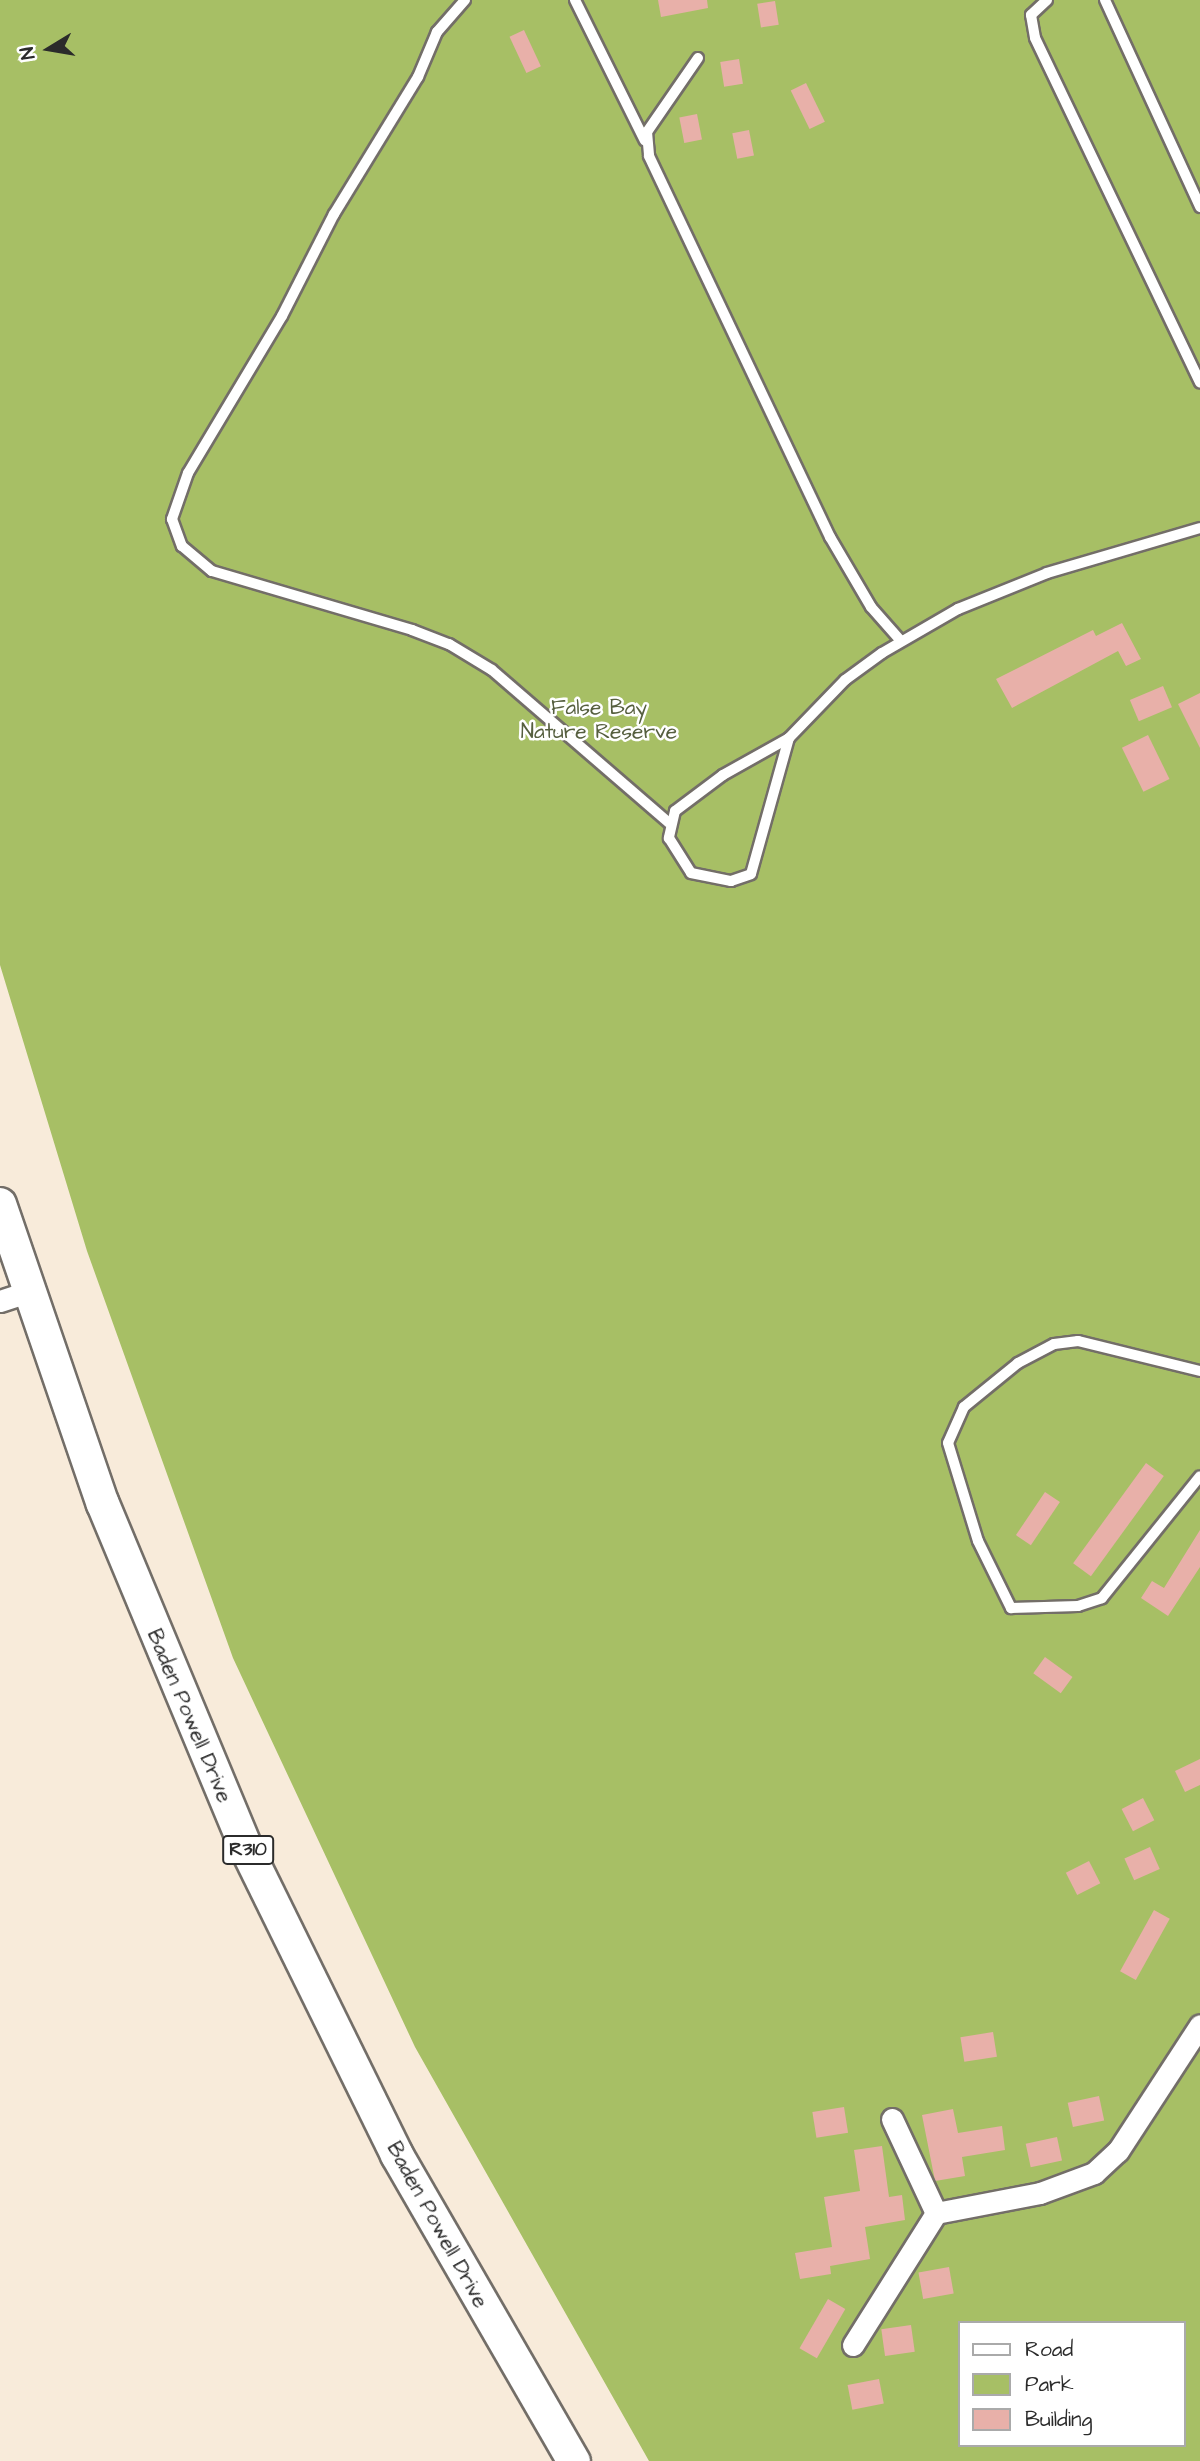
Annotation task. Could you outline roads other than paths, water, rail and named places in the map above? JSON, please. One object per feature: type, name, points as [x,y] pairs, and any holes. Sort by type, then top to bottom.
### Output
[{"type":"main road","name":"Baden Powell Drive","points":[[0,1204],[14,1296],[246,1848],[397,2155],[574,2461]]},
{"type":"street","points":[[853,2345],[936,2213],[1040,2193],[1094,2174],[1118,2151],[1200,2025]]},
{"type":"street","points":[[892,2119],[936,2213]]},
{"type":"lane","points":[[465,0],[436,32],[418,77],[334,214],[269,339],[188,473],[172,519],[182,546],[212,571],[412,630],[449,644],[492,670],[669,823],[673,850],[691,873],[731,881],[751,874],[789,738]]},
{"type":"lane","points":[[575,0],[645,141],[676,217],[830,537],[871,607],[901,641]]},
{"type":"lane","points":[[1047,0],[1031,15],[1035,38],[1200,383]]},
{"type":"lane","points":[[1105,0],[1200,207]]},
{"type":"lane","points":[[645,141],[652,122],[698,58]]},
{"type":"lane","points":[[669,823],[682,805],[723,775],[789,738],[845,680],[901,641],[958,609],[1047,573],[1200,529]]},
{"type":"lane","points":[[1200,1371],[1077,1342],[1054,1344],[1018,1363],[969,1402],[951,1427],[948,1443],[978,1541],[1011,1608],[1078,1606],[1102,1598],[1200,1476]]},
{"type":"park label","name":"False Bay Nature Reserve","points":[[599,720]]}]
